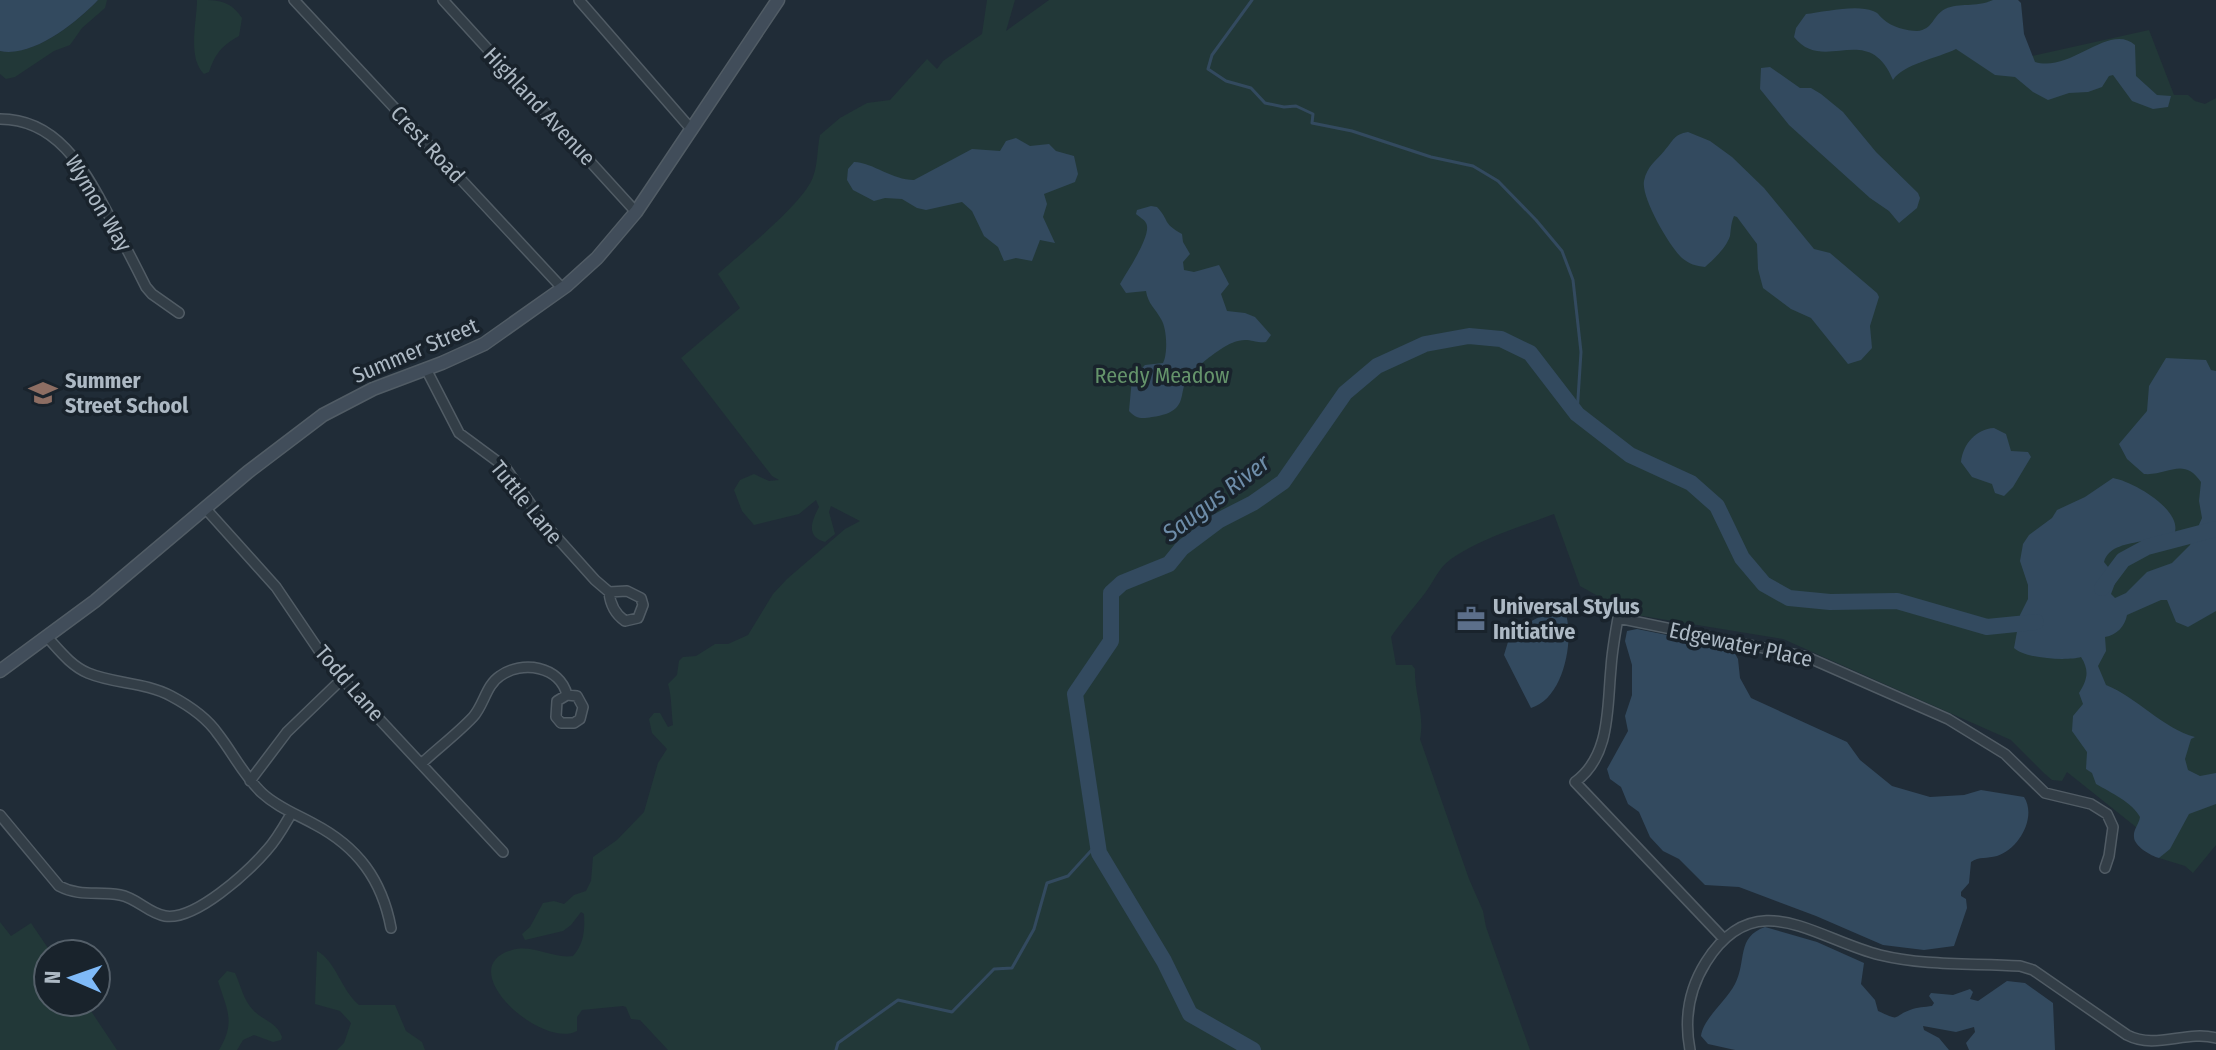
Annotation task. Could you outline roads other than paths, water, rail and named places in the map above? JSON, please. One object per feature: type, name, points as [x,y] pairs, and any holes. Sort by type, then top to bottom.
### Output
[{"type":"main road","name":"Summer Street","points":[[0,671],[47,637],[276,449],[323,415],[361,394],[495,338],[563,289],[597,258],[636,212],[778,0]]},
{"type":"street","name":"Crest Road","points":[[294,0],[563,289]]},
{"type":"street","name":"Highland Avenue","points":[[443,0],[636,212]]},
{"type":"street","points":[[579,0],[692,130]]},
{"type":"street","name":"Wymon Way","points":[[0,119],[24,121],[34,126],[75,157],[146,287],[179,313]]},
{"type":"street","name":"Tuttle Lane","points":[[426,369],[459,433],[505,467],[551,532],[609,592]]},
{"type":"street","name":"Todd Lane","points":[[205,508],[276,587],[320,652],[503,852]]},
{"type":"street","name":"Edgewater Place","points":[[1724,939],[1575,782],[1586,773],[1607,727],[1618,618],[1807,657],[1948,719],[2005,754],[2045,793],[2091,804],[2107,814],[2113,827],[2105,868]]},
{"type":"street","points":[[47,637],[70,662],[86,673],[169,694],[187,705],[218,733],[250,781],[264,796],[291,814],[328,832],[346,844],[360,859],[386,902],[391,928]]},
{"type":"street","points":[[421,764],[473,717],[488,689],[500,675],[520,668],[539,668],[557,677],[567,695]]},
{"type":"street","points":[[250,781],[287,732],[343,678]]},
{"type":"street","points":[[0,815],[59,886],[80,894],[125,896],[152,912],[178,917],[192,912],[254,864],[291,814]]},
{"type":"street","points":[[1690,1050],[1689,1004],[1703,967],[1724,939],[1746,926],[1768,920],[1799,924],[1879,955],[1920,962],[2020,966],[2039,973],[2133,1038],[2155,1042],[2213,1035]]},
{"type":"water","points":[[0,0],[98,0],[54,36],[13,52],[0,51]]},
{"type":"water","points":[[1993,0],[2018,0],[2021,3],[2024,34],[2035,62],[2062,61],[2113,40],[2125,40],[2135,45],[2136,76],[2157,95],[2171,96],[2168,107],[2153,109],[2132,101],[2113,75],[2102,87],[2048,100],[2015,77],[1995,75],[1956,49],[1913,66],[1893,80],[1883,62],[1871,53],[1859,50],[1819,51],[1806,47],[1794,37],[1806,14],[1849,8],[1866,9],[1895,26],[1917,31],[1930,25],[1945,9]]},
{"type":"water","points":[[1770,67],[1800,88],[1811,88],[1821,94],[1843,112],[1876,152],[1918,193],[1917,208],[1899,223],[1789,125],[1760,89],[1761,68]]},
{"type":"water","points":[[1688,132],[1710,141],[1732,157],[1764,188],[1814,249],[1830,253],[1877,293],[1879,297],[1870,326],[1872,348],[1861,360],[1848,364],[1811,318],[1791,309],[1763,288],[1757,244],[1737,217],[1734,216],[1726,245],[1705,267],[1690,263],[1677,252],[1652,210],[1644,181],[1650,168],[1674,138]]},
{"type":"water","points":[[1016,138],[1030,146],[1049,144],[1056,151],[1074,156],[1078,174],[1075,182],[1044,194],[1047,204],[1043,217],[1055,243],[1040,240],[1032,261],[1016,258],[1004,261],[998,247],[984,236],[972,211],[962,202],[926,210],[902,199],[874,201],[853,190],[847,180],[848,169],[854,162],[914,180],[972,149],[1000,151],[1006,141]]},
{"type":"water","points":[[1157,207],[1169,224],[1182,234],[1190,254],[1183,262],[1184,270],[1194,272],[1219,265],[1229,284],[1221,294],[1227,311],[1255,317],[1271,335],[1266,342],[1240,340],[1221,349],[1190,374],[1175,409],[1166,414],[1142,418],[1129,411],[1132,378],[1145,365],[1163,363],[1166,335],[1146,291],[1126,293],[1120,284],[1146,236],[1146,223],[1136,214],[1137,210]]},
{"type":"water","points":[[2166,358],[2206,360],[2211,370],[2216,371],[2216,611],[2188,627],[2176,622],[2167,600],[2127,615],[2120,629],[2105,637],[2106,651],[2098,666],[2106,685],[2172,727],[2195,737],[2191,739],[2185,759],[2188,770],[2200,776],[2216,773],[2216,804],[2189,814],[2170,849],[2159,858],[2144,850],[2135,840],[2134,832],[2140,817],[2137,812],[2121,798],[2096,784],[2092,773],[2086,769],[2087,752],[2072,731],[2073,716],[2083,704],[2079,693],[2086,680],[2081,657],[2047,658],[2027,655],[2014,648],[2020,615],[2028,599],[2028,585],[2020,561],[2023,544],[2057,510],[2085,497],[2113,478],[2152,497],[2173,518],[2175,529],[2171,540],[2157,549],[2143,541],[2119,547],[2106,557],[2104,562],[2117,578],[2111,594],[2115,598],[2126,593],[2147,572],[2172,563],[2190,545],[2202,518],[2199,501],[2201,482],[2188,470],[2181,469],[2144,474],[2127,459],[2119,444],[2147,411],[2149,386]]},
{"type":"water","points":[[1994,428],[2006,434],[2011,451],[2028,452],[2031,457],[2004,496],[1995,493],[1992,484],[1972,477],[1961,462],[1964,449],[1972,439],[1982,431]]},
{"type":"water","points":[[1558,607],[1564,608],[1569,635],[1564,666],[1552,693],[1531,708],[1504,655],[1511,632]]},
{"type":"water","points":[[1637,629],[1732,648],[1738,659],[1740,678],[1751,698],[1847,742],[1860,760],[1892,786],[1930,797],[1964,795],[1981,790],[2024,797],[2027,823],[2019,840],[1997,856],[1971,862],[1969,883],[1961,892],[1967,908],[1954,946],[1924,950],[1883,945],[1739,887],[1705,885],[1679,859],[1663,851],[1650,837],[1639,812],[1628,804],[1621,787],[1610,779],[1607,769],[1628,731],[1625,716],[1632,695],[1632,665],[1625,641],[1627,631]]},
{"type":"water","points":[[1765,927],[1817,942],[1864,963],[1861,984],[1875,1000],[1878,1011],[1894,1017],[1913,1009],[1932,1006],[1931,993],[1953,995],[1970,989],[1973,992],[1970,999],[1978,1001],[2007,981],[2025,983],[2053,1003],[2055,1050],[1969,1050],[1966,1043],[1975,1032],[1974,1027],[1956,1032],[1923,1026],[1949,1050],[1735,1050],[1708,1044],[1701,1036],[1703,1030],[1735,984],[1746,943],[1756,931]]},
{"type":"waterway","points":[[1252,0],[1212,55],[1208,69],[1226,81],[1251,88],[1265,103],[1296,106],[1313,114],[1312,123],[1352,131],[1431,157],[1473,166],[1498,181],[1562,251],[1573,280],[1581,352],[1577,414]]},
{"type":"waterway","name":"Saugus River","points":[[1253,1050],[1190,1014],[1164,961],[1099,853],[1075,694],[1111,641],[1111,593],[1122,583],[1169,564],[1182,548],[1218,521],[1253,503],[1283,482],[1345,393],[1377,366],[1425,344],[1469,336],[1501,339],[1530,353],[1577,414],[1630,455],[1691,483],[1717,506],[1742,558],[1764,584],[1789,598],[1830,602],[1897,601],[1987,627],[2036,622]]},
{"type":"waterway","name":"Saugus River","points":[[2102,588],[2123,560],[2147,547],[2216,529]]},
{"type":"waterway","points":[[836,1050],[838,1043],[898,1000],[952,1012],[994,969],[1012,968],[1034,929],[1047,883],[1068,876],[1098,843]]},
{"type":"place","name":"Summer Street School","points":[[43,393]]},
{"type":"place","name":"Universal Stylus Initiative","points":[[1471,619]]},
{"type":"park label","name":"Reedy Meadow","points":[[1162,375]]}]
